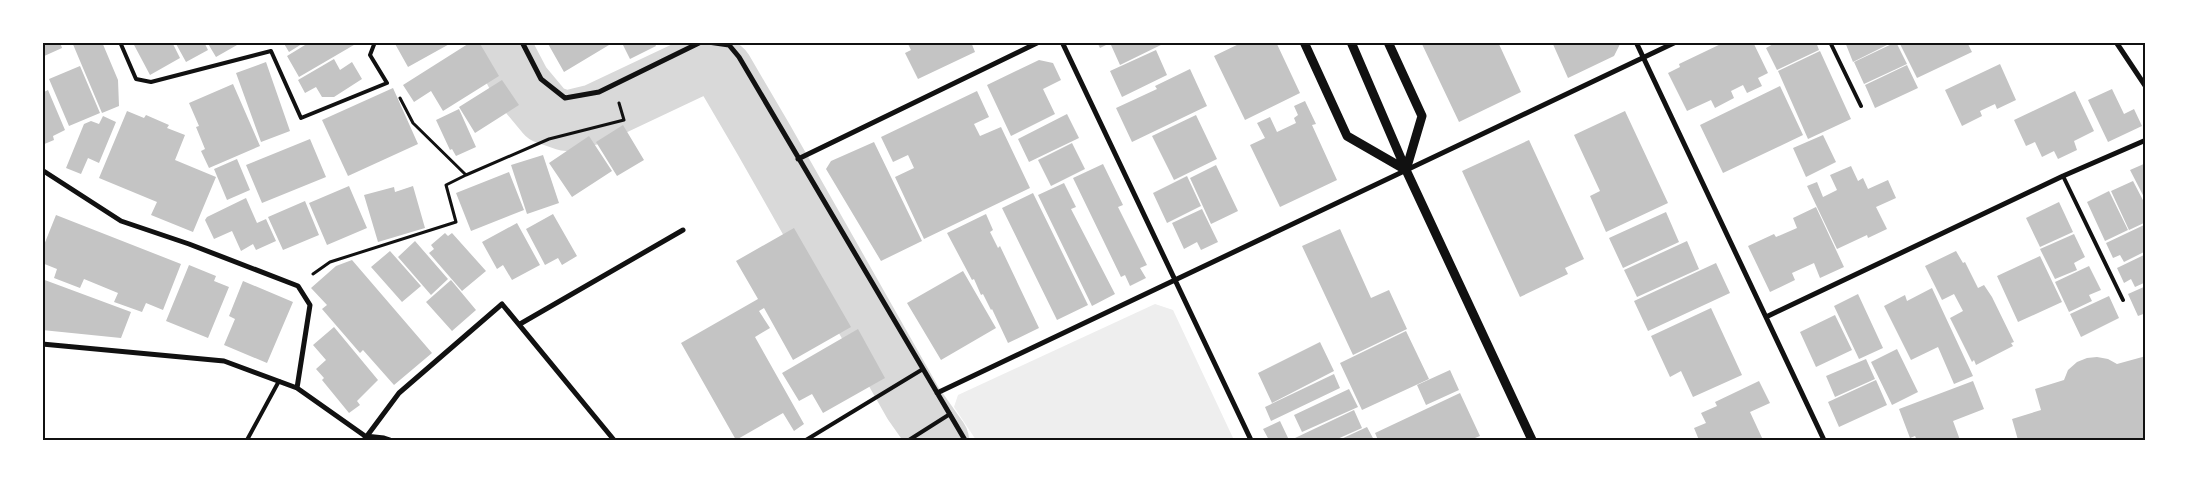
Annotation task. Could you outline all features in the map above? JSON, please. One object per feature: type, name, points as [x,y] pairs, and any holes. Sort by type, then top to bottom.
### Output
[{"type":"street","points":[[522,42],[541,79],[565,98],[599,92],[701,42]]},
{"type":"street","points":[[708,42],[729,45],[738,57],[965,440]]},
{"type":"street","points":[[798,159],[1039,42]]},
{"type":"street","points":[[1062,42],[1251,440]]},
{"type":"street","points":[[1304,42],[1347,136],[1406,170]]},
{"type":"street","points":[[1351,42],[1406,170],[1532,440]]},
{"type":"street","points":[[1388,42],[1422,116],[1406,170]]},
{"type":"street","points":[[1636,42],[1824,440]]},
{"type":"street","points":[[937,393],[1676,42]]},
{"type":"street","points":[[2116,42],[2146,87]]},
{"type":"street","points":[[1766,317],[2063,176],[2146,140]]},
{"type":"street","points":[[42,170],[121,222],[189,244],[298,286],[310,305],[297,388]]},
{"type":"street","points":[[520,324],[683,230]]},
{"type":"street","points":[[365,438],[398,393],[502,304],[614,440]]},
{"type":"street","points":[[42,344],[224,361],[297,388],[365,438],[390,440]]},
{"type":"lane","points":[[120,42],[136,79],[151,82],[271,51],[302,118],[387,83],[370,56],[375,42]]},
{"type":"lane","points":[[1830,42],[1861,106]]},
{"type":"lane","points":[[2063,176],[2123,300]]},
{"type":"lane","points":[[806,440],[892,386],[923,369]]},
{"type":"lane","points":[[247,440],[279,381]]},
{"type":"lane","points":[[909,440],[950,414]]},
{"type":"path","points":[[387,83],[394,88],[413,123],[466,175]]},
{"type":"path","points":[[298,286],[330,262],[456,222],[446,185],[549,138],[624,120],[624,113]]},
{"type":"shaded area","points":[[1155,304],[1173,310],[1234,440],[976,440],[954,407],[958,395]]},
{"type":"building","points":[[42,42],[60,42],[62,48],[42,57]]},
{"type":"building","points":[[72,42],[102,42],[118,80],[119,106],[102,113]]},
{"type":"building","points":[[172,42],[180,58],[150,75],[133,43]]},
{"type":"building","points":[[175,42],[204,42],[208,50],[186,62]]},
{"type":"building","points":[[207,42],[236,42],[237,45],[216,57]]},
{"type":"building","points":[[283,42],[305,42],[289,52]]},
{"type":"building","points":[[310,42],[359,42],[299,77],[287,56]]},
{"type":"building","points":[[394,42],[453,42],[408,67]]},
{"type":"building","points":[[471,42],[479,42],[499,76],[443,111],[431,91],[414,102],[403,85]]},
{"type":"building","points":[[547,42],[614,42],[564,72]]},
{"type":"building","points":[[616,42],[654,42],[656,46],[630,59],[622,43],[617,45]]},
{"type":"building","points":[[907,42],[971,42],[975,52],[918,79],[905,53],[911,50]]},
{"type":"building","points":[[1097,42],[1112,42],[1100,48]]},
{"type":"building","points":[[1117,42],[1167,42],[1120,65],[1111,45]]},
{"type":"building","points":[[1243,42],[1276,42],[1300,93],[1245,120],[1214,56]]},
{"type":"building","points":[[1421,42],[1498,42],[1521,92],[1459,122]]},
{"type":"building","points":[[1552,42],[1620,42],[1620,44],[1614,56],[1568,78]]},
{"type":"building","points":[[1725,42],[1753,42],[1768,73],[1758,78],[1762,86],[1747,93],[1743,85],[1731,91],[1734,98],[1715,108],[1711,100],[1687,111],[1668,73],[1680,67],[1679,64]]},
{"type":"building","points":[[1777,42],[1816,42],[1819,50],[1777,70],[1766,48]]},
{"type":"building","points":[[1845,42],[1893,42],[1853,62]]},
{"type":"building","points":[[1896,42],[1907,64],[1864,84],[1854,62]]},
{"type":"building","points":[[1899,42],[1967,42],[1972,52],[1917,78]]},
{"type":"building","points":[[1156,50],[1167,75],[1122,97],[1110,71]]},
{"type":"building","points":[[1820,51],[1851,119],[1808,139],[1778,71]]},
{"type":"building","points":[[334,59],[340,70],[352,62],[362,79],[334,97],[322,97],[316,87],[305,93],[298,80]]},
{"type":"building","points":[[1039,60],[1053,63],[1061,80],[1043,89],[1055,114],[1011,136],[987,85]]},
{"type":"building","points":[[266,62],[290,131],[261,142],[236,73]]},
{"type":"building","points":[[2000,64],[2016,100],[1997,109],[1995,104],[1980,111],[1982,116],[1962,126],[1945,90]]},
{"type":"building","points":[[1907,65],[1918,88],[1875,108],[1865,85]]},
{"type":"building","points":[[80,66],[100,113],[69,126],[49,79]]},
{"type":"building","points":[[1190,69],[1207,106],[1132,142],[1116,108],[1157,89],[1155,86]]},
{"type":"building","points":[[502,80],[519,105],[475,133],[459,107]]},
{"type":"building","points":[[233,84],[260,146],[209,168],[201,151],[205,149],[196,127],[199,126],[189,103]]},
{"type":"building","points":[[1780,86],[1803,135],[1723,173],[1700,125]]},
{"type":"building","points":[[393,88],[418,144],[348,176],[322,120]]},
{"type":"building","points":[[2112,89],[2124,114],[2134,109],[2142,126],[2108,142],[2088,100]]},
{"type":"building","points":[[48,90],[65,130],[53,136],[54,140],[42,145],[42,93]]},
{"type":"building","points":[[977,91],[989,117],[974,124],[980,136],[1001,127],[1030,188],[924,239],[895,177],[914,168],[908,155],[893,162],[881,137]]},
{"type":"building","points":[[2075,91],[2094,131],[2074,141],[2077,150],[2058,159],[2054,151],[2042,157],[2035,142],[2026,146],[2014,120]]},
{"type":"building","points":[[1305,101],[1316,124],[1312,125],[1337,180],[1280,207],[1250,145],[1265,138],[1257,123],[1270,117],[1277,132],[1296,123],[1294,118],[1298,115],[1294,106]]},
{"type":"building","points":[[459,109],[476,147],[456,156],[452,149],[450,150],[436,120]]},
{"type":"building","points":[[127,111],[144,118],[146,115],[169,125],[167,128],[185,135],[175,160],[216,177],[193,232],[151,215],[157,202],[99,178]]},
{"type":"building","points":[[1625,111],[1668,203],[1606,232],[1590,196],[1600,191],[1574,135]]},
{"type":"building","points":[[1067,114],[1079,138],[1029,162],[1018,139]]},
{"type":"building","points":[[1196,115],[1217,159],[1174,180],[1152,136]]},
{"type":"building","points":[[103,116],[116,122],[99,163],[88,158],[81,174],[66,168],[84,124],[91,121],[99,124]]},
{"type":"building","points":[[623,125],[644,160],[617,176],[596,142]]},
{"type":"building","points":[[1823,135],[1836,162],[1806,177],[1793,148]]},
{"type":"building","points":[[589,136],[612,171],[572,197],[549,163]]},
{"type":"building","points":[[310,139],[326,177],[262,203],[246,165]]},
{"type":"building","points":[[1529,140],[1584,259],[1565,268],[1568,274],[1520,297],[1462,171]]},
{"type":"building","points":[[874,142],[922,241],[881,261],[826,169],[831,161]]},
{"type":"building","points":[[1072,143],[1085,169],[1051,186],[1038,160]]},
{"type":"building","points":[[543,155],[559,203],[527,214],[511,165]]},
{"type":"building","points":[[237,159],[250,190],[227,200],[214,169]]},
{"type":"building","points":[[2146,163],[2146,201],[2130,170]]},
{"type":"building","points":[[1103,164],[1123,205],[1118,207],[1147,265],[1140,268],[1146,278],[1130,286],[1125,275],[1121,277],[1073,178]]},
{"type":"building","points":[[1216,165],[1238,211],[1211,224],[1190,178]]},
{"type":"building","points":[[1851,166],[1858,181],[1863,178],[1868,189],[1888,180],[1896,198],[1876,207],[1887,229],[1868,238],[1867,235],[1837,249],[1807,186],[1817,182],[1823,197],[1837,190],[1830,175]]},
{"type":"building","points":[[509,172],[524,210],[471,231],[456,193]]},
{"type":"building","points":[[1187,176],[1201,206],[1167,223],[1153,193]]},
{"type":"building","points":[[2133,181],[2146,206],[2146,222],[2129,230],[2111,191]]},
{"type":"building","points":[[1064,183],[1076,207],[1071,209],[1115,294],[1092,306],[1038,195]]},
{"type":"building","points":[[349,186],[367,228],[327,245],[309,203]]},
{"type":"building","points":[[413,186],[425,228],[378,242],[364,195],[394,187],[395,192]]},
{"type":"building","points":[[2109,191],[2128,230],[2105,241],[2087,202]]},
{"type":"building","points":[[1033,193],[1088,305],[1057,320],[1002,208]]},
{"type":"building","points":[[246,198],[257,223],[266,219],[276,241],[256,250],[253,244],[241,251],[232,231],[214,239],[205,220],[207,217]]},
{"type":"building","points":[[305,201],[319,235],[283,250],[268,217]]},
{"type":"building","points":[[2059,202],[2073,232],[2040,247],[2026,218]]},
{"type":"building","points":[[1816,207],[1844,267],[1820,278],[1814,263],[1792,273],[1795,280],[1770,292],[1748,246],[1774,234],[1776,237],[1797,228],[1793,218]]},
{"type":"building","points":[[1202,209],[1218,242],[1201,250],[1197,242],[1184,249],[1172,223]]},
{"type":"building","points":[[1666,212],[1679,242],[1623,268],[1609,238]]},
{"type":"building","points":[[553,214],[577,256],[562,265],[558,258],[545,265],[526,229]]},
{"type":"building","points":[[986,214],[993,230],[990,232],[998,248],[1000,246],[1039,328],[1008,343],[992,309],[983,294],[981,295],[974,279],[972,280],[947,233]]},
{"type":"building","points":[[56,215],[181,264],[163,310],[146,303],[142,312],[114,302],[118,293],[84,279],[80,288],[54,278],[57,269],[42,263],[42,250]]},
{"type":"building","points":[[517,223],[540,265],[512,280],[503,265],[497,269],[482,242]]},
{"type":"building","points":[[2144,225],[2146,251],[2124,262],[2120,255],[2113,258],[2106,243]]},
{"type":"building","points":[[794,228],[851,327],[793,360],[764,308],[759,311],[770,328],[755,337],[804,424],[794,431],[783,413],[736,440],[681,343],[758,299],[736,261]]},
{"type":"building","points":[[1340,229],[1371,298],[1389,290],[1407,329],[1353,355],[1302,246]]},
{"type":"building","points":[[445,233],[448,236],[452,233],[486,271],[462,291],[429,253],[434,249],[431,245]]},
{"type":"building","points":[[2074,234],[2085,257],[2074,263],[2077,270],[2055,279],[2040,249]]},
{"type":"building","points":[[415,241],[448,279],[431,295],[398,257]]},
{"type":"building","points":[[1687,241],[1699,269],[1637,297],[1624,270]]},
{"type":"building","points":[[390,251],[421,286],[402,302],[371,267]]},
{"type":"building","points":[[1956,251],[1963,263],[1965,262],[1978,288],[1984,285],[1992,297],[2014,342],[2011,343],[2013,346],[1976,365],[1974,360],[1972,362],[1950,318],[1963,311],[1954,294],[1942,300],[1925,266]]},
{"type":"building","points":[[2146,254],[2146,282],[2135,287],[2131,279],[2124,283],[2117,268]]},
{"type":"building","points":[[2040,256],[2062,302],[2018,322],[1997,276]]},
{"type":"building","points":[[352,260],[432,353],[394,385],[363,350],[360,353],[322,309],[327,305],[311,288],[336,266]]},
{"type":"building","points":[[1716,263],[1730,293],[1648,331],[1634,301]]},
{"type":"building","points":[[189,265],[216,276],[214,281],[229,287],[208,338],[166,321]]},
{"type":"building","points":[[2089,266],[2101,290],[2089,295],[2092,301],[2069,312],[2055,282]]},
{"type":"building","points":[[963,271],[996,328],[941,360],[907,303]]},
{"type":"building","points":[[42,279],[131,312],[121,338],[42,330]]},
{"type":"building","points":[[451,280],[476,310],[452,331],[426,302]]},
{"type":"building","points":[[243,281],[293,302],[267,363],[224,345],[235,319],[229,316]]},
{"type":"building","points":[[2146,286],[2146,313],[2138,316],[2128,294]]},
{"type":"building","points":[[1932,288],[1973,376],[1954,384],[1938,347],[1911,360],[1884,306],[1905,295],[1907,301]]},
{"type":"building","points":[[1858,294],[1883,348],[1859,359],[1834,306]]},
{"type":"building","points":[[2109,296],[2119,318],[2081,337],[2070,314]]},
{"type":"building","points":[[1711,308],[1742,375],[1693,397],[1681,371],[1670,377],[1651,336]]},
{"type":"building","points":[[1835,315],[1852,350],[1816,367],[1800,332]]},
{"type":"building","points":[[334,327],[378,380],[357,401],[360,405],[349,413],[322,380],[324,378],[316,369],[326,360],[313,345]]},
{"type":"building","points":[[858,329],[885,378],[823,413],[812,394],[799,401],[782,373]]},
{"type":"building","points":[[1406,331],[1429,379],[1362,410],[1340,363]]},
{"type":"building","points":[[1320,342],[1334,371],[1272,403],[1258,373]]},
{"type":"building","points":[[1897,349],[1918,392],[1892,405],[1871,362]]},
{"type":"building","points":[[2146,356],[2146,440],[2018,440],[2012,419],[2041,410],[2035,389],[2064,380],[2068,370],[2077,362],[2087,358],[2108,359],[2117,364]]},
{"type":"building","points":[[1866,359],[1875,379],[1835,397],[1826,376]]},
{"type":"building","points":[[1450,370],[1459,390],[1426,405],[1417,385]]},
{"type":"building","points":[[1334,374],[1340,388],[1271,421],[1265,407]]},
{"type":"building","points":[[1876,380],[1887,405],[1839,427],[1828,402]]},
{"type":"building","points":[[1759,381],[1770,403],[1750,412],[1763,440],[1699,440],[1694,428],[1706,423],[1701,413],[1717,406],[1715,402]]},
{"type":"building","points":[[1973,381],[1984,409],[1953,421],[1960,440],[1917,440],[1915,436],[1910,438],[1899,409]]},
{"type":"building","points":[[1349,389],[1358,407],[1302,432],[1294,415]]},
{"type":"building","points":[[1460,393],[1480,436],[1470,440],[1378,440],[1375,433]]},
{"type":"building","points":[[1354,410],[1362,428],[1335,440],[1296,440],[1295,438]]},
{"type":"building","points":[[1280,421],[1289,440],[1269,440],[1263,429]]},
{"type":"building","points":[[1367,427],[1374,440],[1339,440]]},
{"type":"waterway","points":[[499,42],[521,84],[546,114],[566,121],[595,114],[703,63],[715,64],[723,70],[913,403],[939,440]]}]
